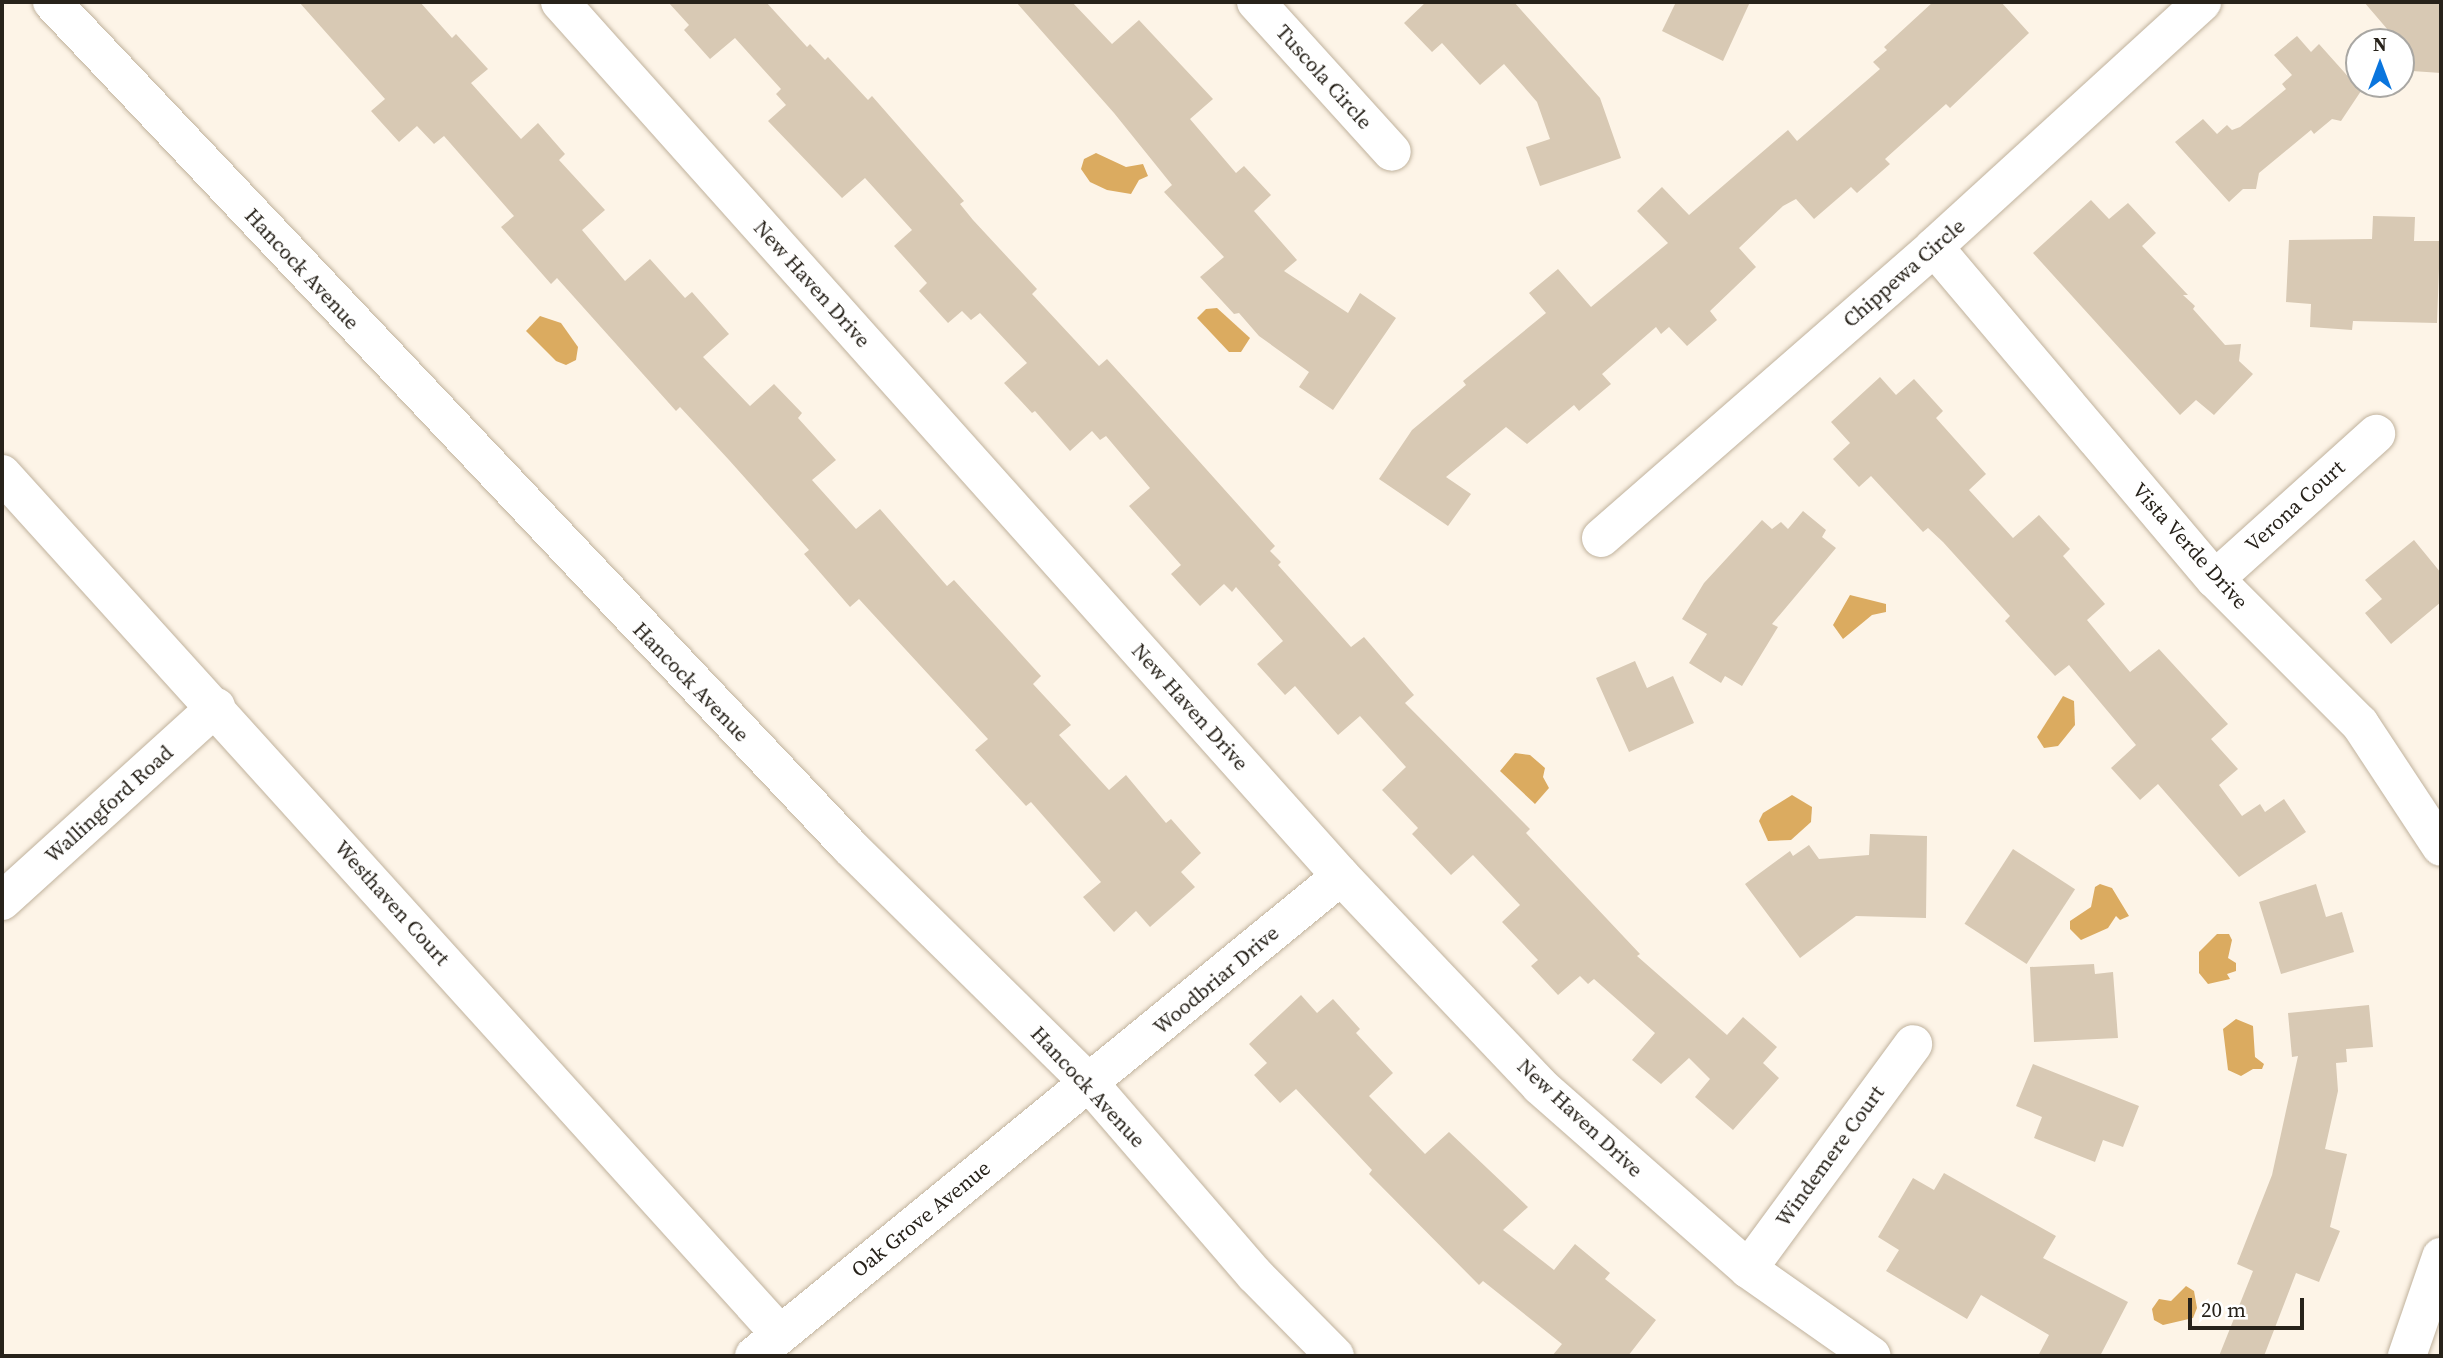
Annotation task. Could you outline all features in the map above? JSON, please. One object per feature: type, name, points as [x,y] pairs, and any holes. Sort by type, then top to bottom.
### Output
[{"type":"street","name":"Hancock Avenue","points":[[52,2],[696,687],[850,847],[1090,1084],[1255,1275],[1335,1356]]},
{"type":"street","name":"New Haven Drive","points":[[560,2],[1341,876],[1540,1086],[1748,1269],[1872,1356]]},
{"type":"street","name":"Tuscola Circle","points":[[1256,2],[1392,152]]},
{"type":"street","name":"Chippewa Circle","points":[[1601,538],[1934,247],[2202,2]]},
{"type":"street","name":"Vista Verde Drive","points":[[1934,247],[2215,579],[2360,724],[2441,847]]},
{"type":"street","name":"Verona Court","points":[[2215,579],[2376,434]]},
{"type":"street","name":"Westhaven Court","points":[[2,474],[216,707],[767,1345]]},
{"type":"street","name":"Wallingford Road","points":[[2,901],[216,707]]},
{"type":"street","name":"Woodbriar Drive","points":[[1090,1084],[1341,876]]},
{"type":"street","name":"Windemere Court","points":[[1748,1269],[1913,1044]]},
{"type":"street","name":"Oak Grove Avenue","points":[[767,1345],[1090,1084]]},
{"type":"street","points":[[2407,1356],[2441,1257]]},
{"type":"shaded area","points":[[1096,153],[1126,167],[1143,164],[1148,176],[1139,180],[1131,194],[1107,190],[1090,182],[1081,169],[1084,159]]},
{"type":"shaded area","points":[[1217,308],[1250,338],[1241,352],[1229,352],[1197,318],[1206,309]]},
{"type":"shaded area","points":[[540,316],[561,323],[578,347],[576,360],[566,365],[556,361],[526,331]]},
{"type":"shaded area","points":[[1850,595],[1886,604],[1886,612],[1872,615],[1843,639],[1833,625]]},
{"type":"shaded area","points":[[2063,696],[2074,701],[2075,725],[2058,746],[2044,748],[2037,737]]},
{"type":"shaded area","points":[[1515,753],[1530,755],[1545,768],[1543,777],[1549,788],[1535,804],[1500,771]]},
{"type":"shaded area","points":[[1792,795],[1812,807],[1811,822],[1791,840],[1768,841],[1759,821],[1763,813]]},
{"type":"shaded area","points":[[2100,884],[2112,888],[2129,916],[2120,920],[2116,916],[2108,928],[2081,940],[2070,929],[2070,921],[2091,907],[2095,887]]},
{"type":"shaded area","points":[[2217,934],[2229,934],[2232,940],[2228,958],[2236,963],[2236,971],[2227,974],[2230,979],[2208,984],[2199,973],[2199,952]]},
{"type":"shaded area","points":[[2236,1019],[2253,1026],[2255,1057],[2264,1064],[2262,1069],[2253,1069],[2241,1076],[2228,1070],[2223,1029]]},
{"type":"shaded area","points":[[2186,1286],[2194,1291],[2197,1308],[2193,1318],[2163,1325],[2154,1320],[2152,1309],[2159,1299],[2171,1301]]},
{"type":"building","points":[[299,2],[420,2],[452,38],[456,34],[488,69],[471,83],[521,139],[538,123],[565,154],[559,160],[605,210],[582,230],[625,281],[650,259],[685,298],[692,292],[729,334],[703,357],[750,406],[774,384],[802,413],[798,418],[836,460],[812,480],[856,529],[880,509],[947,586],[954,580],[1041,676],[1033,684],[1071,725],[1059,735],[1109,790],[1126,775],[1166,823],[1171,819],[1201,853],[1181,872],[1195,887],[1150,927],[1136,911],[1114,932],[1083,897],[1101,882],[1031,802],[1026,806],[975,750],[988,739],[859,599],[850,607],[804,554],[809,550],[729,460],[680,407],[676,411],[557,278],[551,284],[501,227],[514,216],[444,136],[434,144],[417,126],[399,142],[371,111],[385,99]]},
{"type":"building","points":[[668,2],[766,2],[807,47],[810,44],[825,60],[828,57],[868,100],[872,96],[964,201],[960,204],[973,220],[1037,289],[1032,294],[1099,366],[1107,359],[1138,393],[1275,546],[1270,551],[1281,562],[1278,565],[1351,647],[1364,637],[1414,695],[1405,703],[1530,829],[1526,833],[1640,954],[1637,956],[1727,1035],[1743,1017],[1777,1047],[1763,1063],[1779,1078],[1733,1130],[1695,1097],[1710,1079],[1689,1058],[1661,1084],[1632,1060],[1655,1033],[1594,979],[1588,984],[1580,976],[1558,995],[1531,966],[1538,960],[1502,922],[1520,905],[1473,855],[1451,875],[1412,834],[1418,828],[1382,790],[1406,767],[1360,716],[1338,735],[1295,686],[1285,695],[1257,664],[1283,641],[1236,587],[1232,592],[1224,584],[1200,606],[1171,574],[1181,565],[1129,506],[1150,488],[1106,436],[1100,440],[1092,431],[1070,451],[1035,411],[1032,413],[1004,383],[1027,363],[980,313],[971,320],[962,311],[948,323],[919,291],[927,283],[894,246],[912,230],[865,178],[842,198],[768,121],[786,105],[776,94],[781,89],[735,38],[710,59],[684,30],[689,25]]},
{"type":"building","points":[[1016,2],[1072,2],[1112,44],[1139,20],[1213,99],[1190,119],[1236,173],[1244,166],[1271,195],[1254,211],[1297,260],[1284,271],[1348,313],[1360,293],[1396,318],[1333,410],[1299,387],[1309,372],[1259,336],[1239,313],[1234,314],[1200,277],[1224,257],[1164,192],[1172,185],[1114,113]]},
{"type":"building","points":[[1426,2],[1514,2],[1600,98],[1621,158],[1540,186],[1526,147],[1550,139],[1537,102],[1504,64],[1480,85],[1442,43],[1432,52],[1404,23]]},
{"type":"building","points":[[1676,2],[1750,2],[1723,61],[1662,31]]},
{"type":"building","points":[[1933,2],[2001,2],[2029,33],[1950,108],[1946,104],[1885,159],[1890,164],[1857,193],[1851,187],[1814,219],[1796,199],[1783,206],[1739,248],[1756,267],[1710,311],[1717,320],[1687,346],[1669,327],[1661,334],[1656,327],[1602,374],[1611,384],[1579,411],[1574,405],[1527,444],[1506,427],[1446,477],[1471,494],[1448,526],[1379,479],[1412,430],[1466,385],[1463,381],[1546,313],[1529,293],[1558,269],[1591,307],[1668,243],[1637,211],[1662,187],[1689,215],[1788,130],[1797,141],[1880,69],[1873,62],[1887,50],[1884,47]]},
{"type":"building","points":[[2364,2],[2441,2],[2441,73],[2415,71],[2415,28],[2386,28]]},
{"type":"building","points":[[2297,36],[2311,52],[2319,44],[2345,73],[2345,98],[2356,98],[2341,121],[2332,119],[2314,134],[2311,130],[2259,173],[2256,189],[2243,189],[2229,202],[2175,142],[2203,119],[2217,134],[2227,125],[2232,130],[2240,127],[2286,89],[2282,84],[2292,75],[2274,55]]},
{"type":"building","points":[[2091,200],[2109,219],[2128,203],[2156,233],[2142,246],[2188,295],[2183,295],[2195,306],[2193,309],[2225,345],[2241,344],[2239,361],[2253,374],[2214,415],[2196,400],[2180,415],[2033,253]]},
{"type":"building","points":[[2373,216],[2415,217],[2414,241],[2440,241],[2437,323],[2353,321],[2352,330],[2310,327],[2311,304],[2286,302],[2289,240],[2372,239]]},
{"type":"building","points":[[1880,377],[1896,395],[1914,379],[1943,411],[1936,418],[1986,474],[1969,490],[2013,538],[2039,515],[2070,549],[2063,556],[2105,604],[2087,620],[2130,672],[2159,649],[2228,724],[2211,739],[2238,769],[2219,785],[2242,816],[2260,804],[2265,812],[2284,799],[2306,832],[2239,877],[2158,784],[2140,800],[2111,768],[2136,745],[2069,665],[2055,676],[2005,621],[2010,616],[1943,542],[1928,528],[1923,532],[1871,476],[1859,487],[1833,459],[1850,443],[1831,422]]},
{"type":"building","points":[[1803,511],[1826,530],[1822,537],[1836,548],[1772,624],[1778,627],[1742,686],[1725,676],[1721,683],[1689,663],[1707,634],[1682,619],[1704,583],[1762,520],[1772,529],[1781,522],[1788,529]]},
{"type":"building","points":[[2414,540],[2441,573],[2441,602],[2391,644],[2365,613],[2382,599],[2365,580]]},
{"type":"building","points":[[1635,661],[1647,688],[1673,676],[1694,723],[1629,752],[1596,678]]},
{"type":"building","points":[[1870,834],[1927,836],[1926,918],[1856,916],[1800,958],[1745,884],[1790,851],[1793,856],[1809,845],[1819,859],[1869,855]]},
{"type":"building","points":[[2013,849],[2075,889],[2027,964],[1965,924]]},
{"type":"building","points":[[2316,884],[2326,917],[2342,912],[2354,952],[2281,974],[2259,902]]},
{"type":"building","points":[[2094,964],[2095,974],[2113,972],[2118,1038],[2034,1042],[2030,967]]},
{"type":"building","points":[[1301,995],[1317,1013],[1333,999],[1360,1029],[1356,1033],[1393,1073],[1369,1096],[1425,1154],[1449,1132],[1528,1207],[1503,1230],[1554,1270],[1575,1244],[1610,1273],[1605,1279],[1656,1320],[1628,1356],[1552,1356],[1562,1344],[1483,1281],[1479,1285],[1369,1174],[1372,1170],[1296,1089],[1280,1103],[1254,1075],[1267,1063],[1249,1044]]},
{"type":"building","points":[[2369,1005],[2373,1047],[2346,1049],[2347,1062],[2336,1063],[2338,1091],[2325,1149],[2347,1154],[2330,1227],[2340,1231],[2319,1282],[2296,1273],[2264,1356],[2219,1356],[2253,1271],[2237,1264],[2272,1175],[2298,1056],[2292,1057],[2288,1013]]},
{"type":"building","points":[[2033,1064],[2139,1106],[2123,1147],[2103,1140],[2095,1162],[2034,1138],[2042,1117],[2016,1106]]},
{"type":"building","points":[[1944,1173],[2056,1236],[2043,1258],[2128,1302],[2100,1356],[2038,1356],[2049,1335],[1981,1295],[1967,1319],[1886,1271],[1899,1250],[1878,1237],[1913,1178],[1934,1190]]}]
